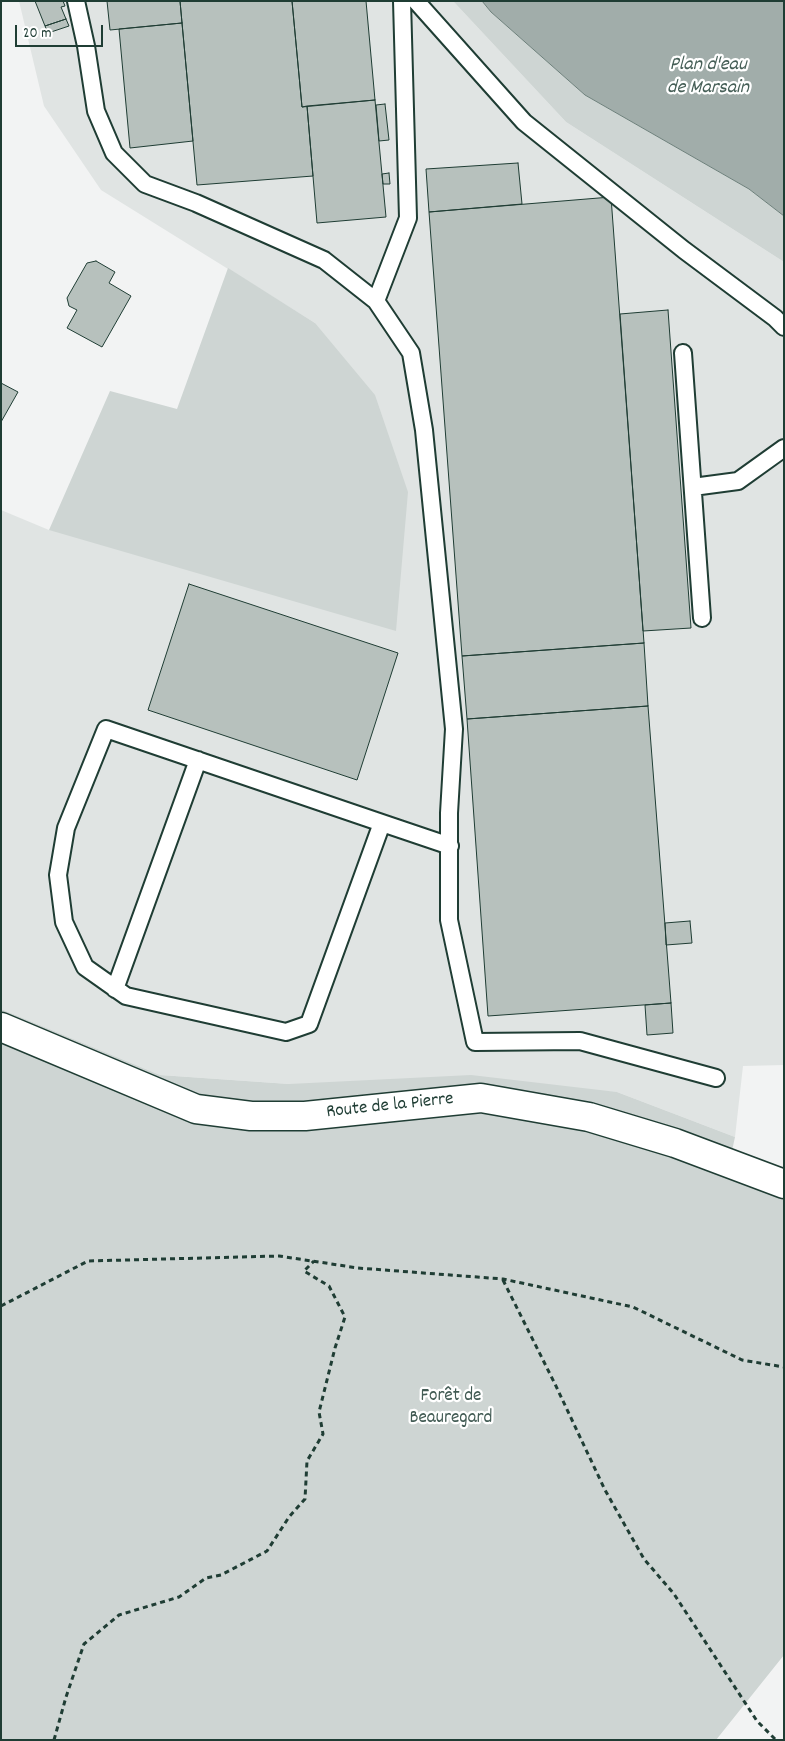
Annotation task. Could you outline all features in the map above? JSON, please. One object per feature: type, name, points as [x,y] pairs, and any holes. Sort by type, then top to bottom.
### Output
[{"type":"street","name":"Route de la Pierre","points":[[1,1027],[196,1109],[251,1116],[305,1116],[481,1098],[589,1117],[675,1143],[784,1184]]},
{"type":"lane","points":[[76,1],[86,46],[96,110],[114,153],[144,184],[196,203],[324,260],[376,301],[411,353],[424,430],[454,729],[449,813],[449,920],[475,1042],[580,1041],[716,1078]]},
{"type":"lane","points":[[376,301],[408,218],[402,1]]},
{"type":"lane","points":[[416,1],[524,122],[784,327]]},
{"type":"lane","points":[[683,353],[702,618]]},
{"type":"lane","points":[[693,487],[738,481],[784,448]]},
{"type":"lane","points":[[382,823],[308,1024],[286,1032],[126,996],[85,967],[64,922],[58,875],[66,828],[106,729],[450,846]]},
{"type":"lane","points":[[115,989],[198,760]]},
{"type":"path","points":[[1,1306],[88,1261],[279,1256],[358,1268],[503,1279],[633,1307],[742,1360],[784,1367]]},
{"type":"path","points":[[54,1740],[84,1644],[119,1615],[179,1597],[206,1578],[221,1575],[267,1550],[289,1517],[305,1499],[307,1461],[323,1434],[319,1412],[335,1348],[346,1317],[329,1286],[304,1270],[314,1262]]},
{"type":"path","points":[[503,1279],[555,1384],[604,1490],[644,1559],[674,1594],[757,1721],[776,1740]]},
{"type":"shaded area","points":[[19,1],[453,1],[566,122],[784,262],[784,1065],[743,1066],[735,1137],[617,1092],[289,1084],[160,1075],[1,1009],[1,510],[49,530],[315,323],[101,190],[44,106]]},
{"type":"green space","points":[[453,1],[482,1],[491,12],[585,95],[749,189],[784,216],[784,262],[566,122]]},
{"type":"green space","points":[[228,268],[315,323],[375,395],[408,492],[396,631],[49,530],[110,391],[177,409]]},
{"type":"green space","name":"Forêt de Beauregard","points":[[1,1009],[160,1075],[289,1084],[471,1075],[617,1092],[735,1137],[727,1174],[784,1196],[784,1655],[716,1740],[1,1740]]},
{"type":"water","name":"Plan d'eau de Marsain","points":[[482,1],[784,1],[784,216],[749,189],[585,95],[491,12]]},
{"type":"building","points":[[35,1],[63,1],[65,6],[61,7],[66,19],[45,26]]},
{"type":"building","points":[[107,1],[180,1],[182,23],[110,30]]},
{"type":"building","points":[[180,1],[292,1],[302,107],[307,106],[313,176],[197,185]]},
{"type":"building","points":[[292,1],[366,1],[375,100],[302,107]]},
{"type":"building","points":[[66,19],[69,26],[48,33],[45,26]]},
{"type":"building","points":[[182,23],[193,141],[130,148],[119,29]]},
{"type":"building","points":[[375,100],[386,217],[317,223],[307,106]]},
{"type":"building","points":[[385,104],[389,140],[379,141],[376,105]]},
{"type":"building","points":[[518,163],[522,204],[429,212],[426,169]]},
{"type":"building","points":[[389,173],[390,184],[383,184],[382,174]]},
{"type":"building","points":[[611,197],[644,643],[462,656],[429,212]]},
{"type":"building","points":[[96,261],[115,272],[109,283],[131,296],[102,347],[67,328],[77,310],[69,306],[67,298],[87,263]]},
{"type":"building","points":[[668,310],[691,628],[643,631],[620,314]]},
{"type":"building","points":[[1,383],[18,392],[1,422]]},
{"type":"building","points":[[189,584],[398,653],[357,780],[148,710]]},
{"type":"building","points":[[644,643],[648,706],[467,719],[462,656]]},
{"type":"building","points":[[648,706],[671,1003],[488,1016],[467,719]]},
{"type":"building","points":[[690,921],[692,943],[666,945],[665,923]]},
{"type":"building","points":[[671,1003],[673,1033],[647,1035],[645,1005]]}]
